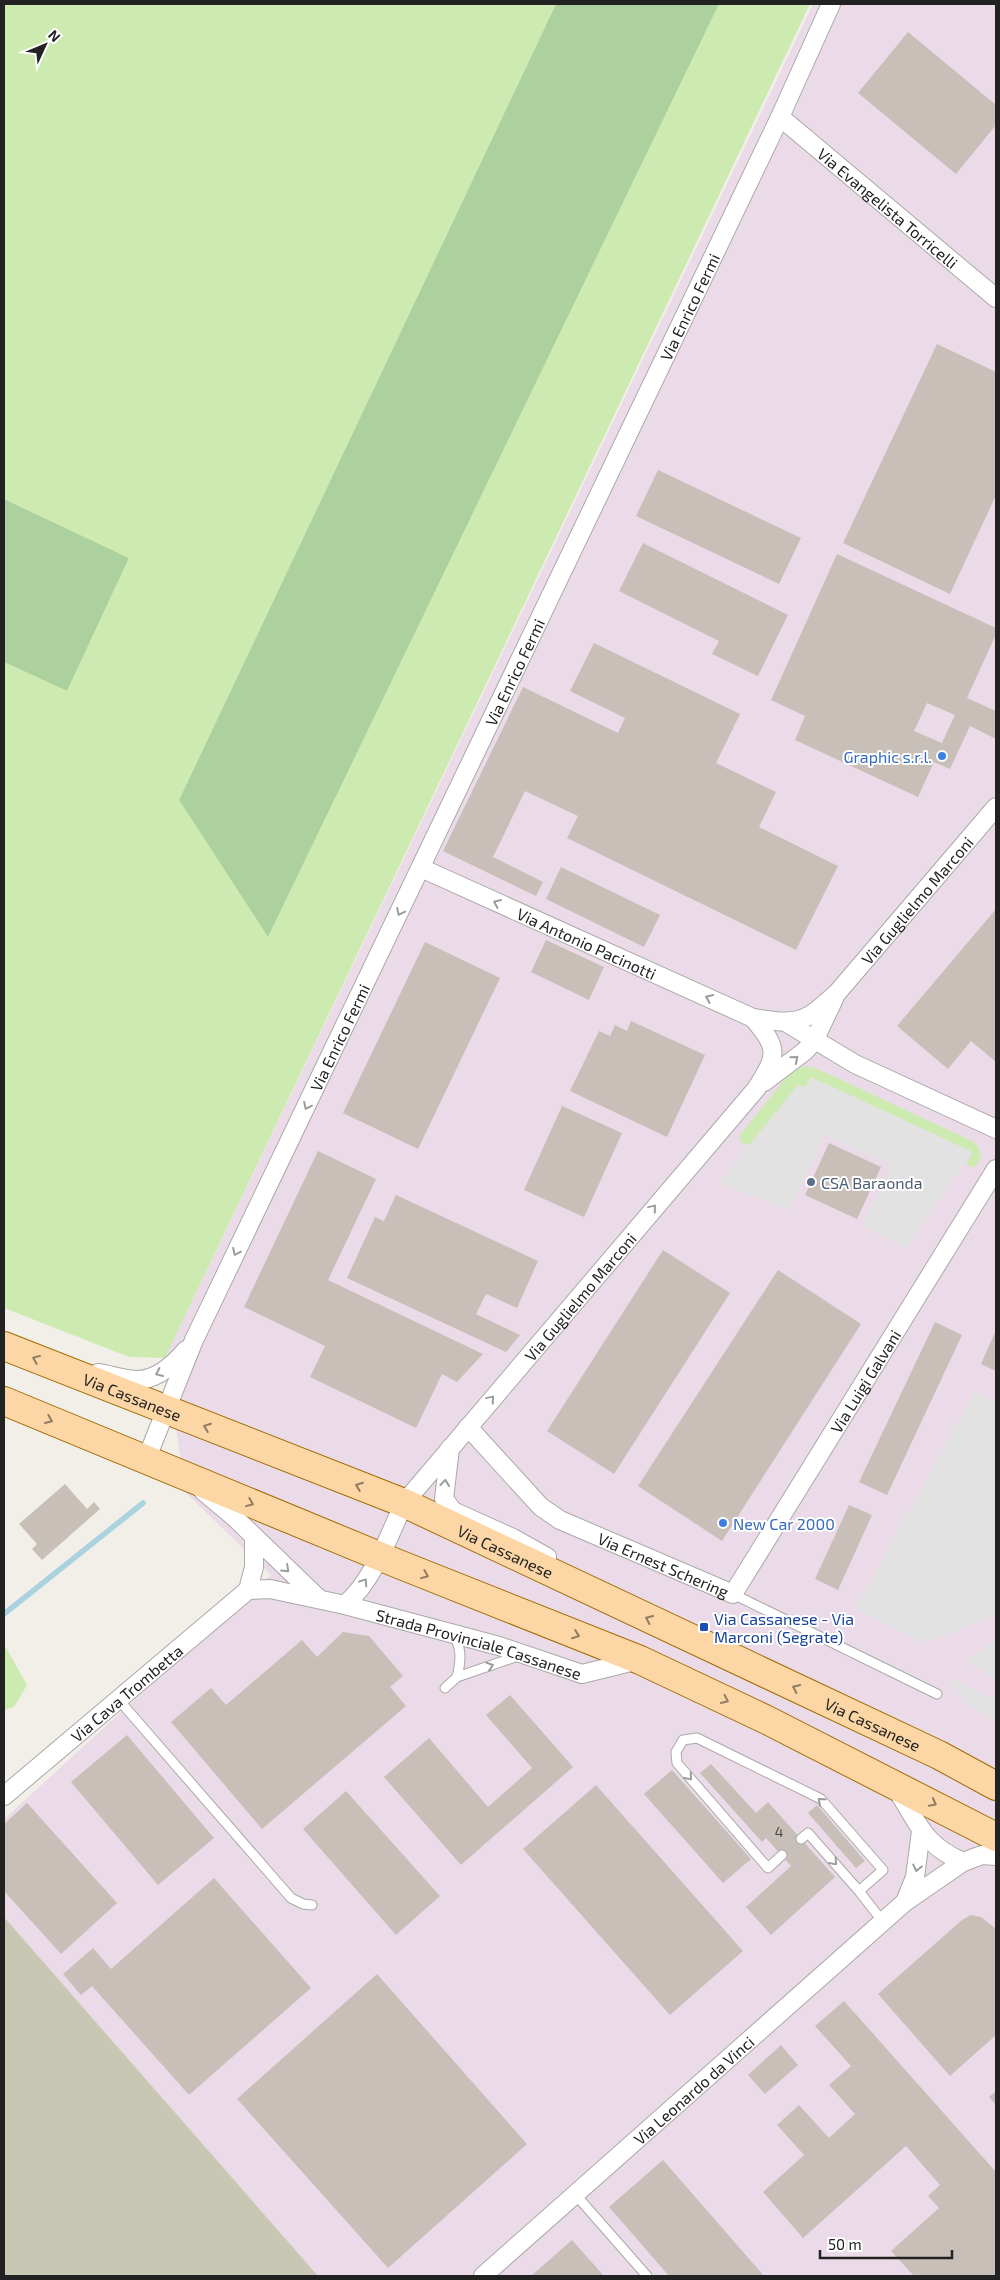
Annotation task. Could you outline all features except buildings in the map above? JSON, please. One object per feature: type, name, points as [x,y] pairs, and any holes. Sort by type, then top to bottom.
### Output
[{"type":"main road","name":"Via Cassanese","points":[[4,1346],[404,1503],[939,1755],[996,1786]]},
{"type":"main road","points":[[4,1401],[188,1478],[640,1660],[892,1782],[996,1837]]},
{"type":"street","name":"Via Enrico Fermi","points":[[146,1460],[194,1340],[780,117],[831,4]]},
{"type":"street","name":"Via Evangelista Torricelli","points":[[780,117],[996,298]]},
{"type":"street","name":"Via Guglielmo Marconi","points":[[753,1018],[787,1023],[800,1021],[814,1014],[837,993],[996,807]]},
{"type":"street","name":"Via Antonio Pacinotti","points":[[421,868],[753,1018]]},
{"type":"street","name":"Via Guglielmo Marconi","points":[[756,1089],[790,1064],[814,1041],[837,993]]},
{"type":"street","name":"Via Guglielmo Marconi","points":[[404,1503],[756,1089],[771,1066],[773,1048],[769,1036],[753,1018]]},
{"type":"street","points":[[787,1023],[855,1064],[996,1129]]},
{"type":"street","name":"Via Luigi Galvani","points":[[733,1594],[996,1169]]},
{"type":"street","name":"Via Enrico Fermi","points":[[68,1372],[144,1379],[169,1368],[194,1340]]},
{"type":"street","name":"Via Ernest Schering","points":[[468,1427],[541,1507],[560,1520],[733,1594]]},
{"type":"street","points":[[450,1448],[444,1498],[453,1511],[514,1538],[552,1559],[572,1582]]},
{"type":"street","points":[[188,1478],[233,1516],[319,1600]]},
{"type":"street","name":"Strada Provinciale Cassanese","points":[[345,1605],[354,1597],[380,1556],[404,1503]]},
{"type":"street","points":[[254,1538],[254,1567],[248,1590],[270,1588],[319,1600]]},
{"type":"street","name":"Via Cava Trombetta","points":[[4,1796],[248,1590]]},
{"type":"street","name":"Strada Provinciale Cassanese","points":[[319,1600],[345,1605],[453,1634],[523,1654],[582,1674],[623,1662],[640,1660]]},
{"type":"street","points":[[892,1782],[914,1816],[921,1831],[939,1850],[963,1862],[982,1856],[996,1856]]},
{"type":"street","points":[[905,1902],[915,1877],[921,1831]]},
{"type":"street","name":"Via Leonardo da Vinci","points":[[483,2276],[905,1902],[963,1862]]},
{"type":"lane","name":"Via Ernest Schering","points":[[733,1594],[937,1694]]},
{"type":"lane","points":[[453,1634],[459,1644],[460,1653],[457,1676]]},
{"type":"lane","points":[[445,1688],[457,1676],[523,1654]]},
{"type":"lane","points":[[118,1699],[291,1898],[303,1904],[312,1905]]},
{"type":"lane","points":[[782,1855],[768,1868],[676,1763],[676,1752],[683,1740],[697,1738],[821,1799],[883,1870],[859,1891]]},
{"type":"lane","points":[[801,1839],[808,1833],[859,1891],[883,1922]]},
{"type":"lane","points":[[576,2194],[647,2276]]},
{"type":"shaded area","points":[[813,4],[996,4],[996,2276],[318,2276],[4,1917],[4,1819],[271,1575],[186,1493],[165,1358]]},
{"type":"shaded area","points":[[811,1077],[973,1152],[906,1248],[862,1227],[891,1164],[824,1135],[790,1211],[719,1183],[798,1085],[805,1087]]},
{"type":"shaded area","points":[[975,1391],[996,1401],[996,1614],[926,1643],[855,1609]]},
{"type":"shaded area","points":[[996,1640],[996,1679],[965,1661]]},
{"type":"shaded area","points":[[952,1678],[996,1701],[996,1721],[973,1708],[950,1683]]},
{"type":"shaded area","points":[[4,1917],[318,2276],[4,2276]]},
{"type":"green space","points":[[4,4],[556,4],[179,800],[268,937],[719,4],[810,4],[165,1358],[129,1357],[4,1308],[4,662],[67,691],[129,558],[4,499]]},
{"type":"green space","points":[[556,4],[719,4],[268,937],[179,800]]},
{"type":"green space","points":[[4,499],[129,558],[67,691],[4,662]]},
{"type":"green space","points":[[804,1066],[816,1068],[972,1141],[978,1146],[981,1158],[974,1168],[966,1164],[973,1152],[798,1085],[750,1144],[745,1145],[740,1141],[740,1135],[788,1075]]},
{"type":"green space","points":[[4,1644],[27,1685],[14,1707],[4,1710]]},
{"type":"waterway","points":[[4,1614],[143,1503]]},
{"type":"place","name":"Graphic s.r.l.","points":[[942,756]]},
{"type":"place","name":"CSA Baraonda","points":[[811,1182]]},
{"type":"place","name":"New Car 2000","points":[[723,1523]]},
{"type":"place","name":"Via Cassanese - Via Marconi (Segrate)","points":[[704,1627]]}]
